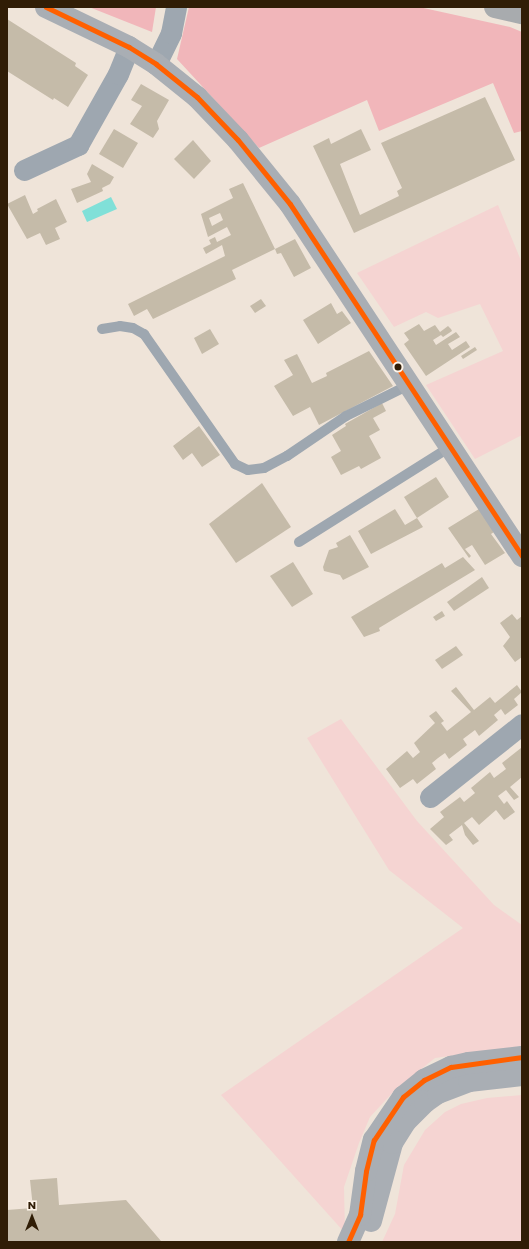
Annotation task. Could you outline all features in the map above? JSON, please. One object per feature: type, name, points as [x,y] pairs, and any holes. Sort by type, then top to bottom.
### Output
[{"type":"street","points":[[46,7],[129,47],[156,64],[212,112],[268,175],[320,248],[522,556]]},
{"type":"street","points":[[156,64],[171,33],[176,7]]},
{"type":"street","points":[[24,170],[78,145],[118,74],[129,47]]},
{"type":"street","points":[[430,797],[522,724]]},
{"type":"street","points":[[348,1242],[360,1215],[366,1171],[374,1140],[403,1097],[424,1080],[451,1068],[470,1063],[522,1057]]},
{"type":"street","points":[[354,1242],[371,1220],[392,1143],[414,1112],[438,1093],[452,1086],[489,1078],[522,1075]]},
{"type":"lane","points":[[102,329],[120,326],[133,328],[144,334],[235,464],[248,470],[264,468],[287,456],[346,416],[409,385]]},
{"type":"lane","points":[[299,542],[450,447]]},
{"type":"shaded area","points":[[89,7],[156,7],[152,32]]},
{"type":"shaded area","points":[[189,7],[419,7],[510,27],[522,32],[522,131],[514,133],[493,83],[379,131],[367,100],[259,148],[177,59]]},
{"type":"shaded area","points":[[498,205],[522,263],[522,435],[475,459],[426,385],[503,351],[480,304],[438,318],[426,312],[394,327],[357,273]]},
{"type":"shaded area","points":[[341,719],[417,821],[494,905],[522,925],[522,1046],[435,1058],[395,1090],[370,1117],[359,1143],[344,1187],[345,1233],[221,1095],[463,928],[389,870],[307,738]]},
{"type":"shaded area","points":[[522,1095],[522,1242],[382,1242],[395,1214],[404,1165],[425,1130],[445,1112],[461,1104],[487,1098]]},
{"type":"water","points":[[111,197],[117,209],[87,222],[82,211]]},
{"type":"building","points":[[7,19],[76,63],[75,66],[88,75],[68,107],[54,98],[53,100],[7,71]]},
{"type":"building","points":[[141,84],[169,100],[157,121],[159,129],[153,138],[130,124],[142,106],[131,100]]},
{"type":"building","points":[[485,97],[515,160],[354,233],[313,146],[329,138],[331,144],[361,129],[371,150],[340,164],[360,215],[399,196],[397,191],[402,188],[381,143]]},
{"type":"building","points":[[114,129],[138,143],[123,168],[99,154]]},
{"type":"building","points":[[193,140],[211,161],[194,179],[174,159]]},
{"type":"building","points":[[92,164],[114,177],[110,184],[102,188],[103,191],[77,203],[71,189],[91,182],[87,174]]},
{"type":"building","points":[[243,183],[275,249],[232,270],[236,279],[153,319],[147,309],[134,316],[128,304],[225,256],[222,245],[206,254],[203,248],[211,244],[209,240],[215,237],[217,242],[231,235],[227,227],[208,237],[201,214],[233,198],[229,189]],"holes":[[[220,213],[223,220],[212,226],[209,218]]]},
{"type":"building","points":[[25,195],[33,214],[38,211],[37,209],[56,199],[67,222],[55,228],[60,239],[46,245],[40,233],[27,239],[7,204]]},
{"type":"building","points":[[295,239],[311,268],[294,277],[281,253],[277,254],[275,249]]},
{"type":"building","points":[[261,299],[266,306],[255,313],[250,306]]},
{"type":"building","points":[[331,303],[337,314],[342,311],[351,323],[318,344],[303,320]]},
{"type":"building","points":[[419,324],[424,331],[435,325],[440,332],[448,326],[451,329],[452,331],[443,337],[441,335],[433,340],[436,345],[456,332],[460,337],[448,344],[452,350],[466,341],[470,347],[426,376],[404,344],[409,340],[404,333]]},
{"type":"building","points":[[210,329],[219,344],[202,354],[194,338]]},
{"type":"building","points":[[475,347],[477,350],[463,359],[461,356]]},
{"type":"building","points":[[369,351],[393,386],[319,425],[310,407],[293,416],[274,386],[293,375],[284,360],[297,354],[312,383],[327,376],[326,373]]},
{"type":"building","points":[[382,403],[386,411],[373,418],[380,430],[369,436],[381,458],[361,469],[359,466],[341,475],[331,457],[341,451],[332,435],[346,426],[345,424]]},
{"type":"building","points":[[199,426],[220,455],[202,467],[192,453],[183,460],[173,446]]},
{"type":"building","points":[[436,477],[449,497],[417,518],[404,497]]},
{"type":"building","points":[[262,483],[291,527],[236,563],[209,524]]},
{"type":"building","points":[[395,509],[405,525],[417,518],[423,527],[371,554],[358,531]]},
{"type":"building","points":[[479,509],[494,532],[491,534],[505,553],[485,565],[472,545],[465,549],[471,556],[469,558],[448,528]]},
{"type":"building","points":[[350,535],[369,567],[343,580],[340,575],[324,571],[323,567],[329,550],[338,547],[336,543]]},
{"type":"building","points":[[463,557],[475,570],[379,628],[380,631],[364,637],[351,617],[442,563],[445,568]]},
{"type":"building","points":[[293,562],[313,594],[292,607],[270,576]]},
{"type":"building","points":[[482,577],[489,588],[454,611],[447,602]]},
{"type":"building","points":[[442,611],[445,616],[436,621],[433,617]]},
{"type":"building","points":[[512,614],[517,620],[522,616],[522,657],[515,662],[503,646],[510,637],[500,623]]},
{"type":"building","points":[[456,646],[463,655],[442,669],[435,660]]},
{"type":"building","points":[[517,685],[522,692],[514,699],[518,705],[505,715],[501,709],[494,715],[498,720],[479,736],[475,730],[463,739],[467,745],[449,759],[445,753],[438,758],[432,763],[436,769],[417,784],[413,779],[400,788],[386,769],[407,751],[413,758],[420,752],[414,743],[435,723],[429,716],[436,711],[444,721],[441,723],[447,731],[471,712],[451,691],[456,687],[474,710],[490,697],[495,703]]},
{"type":"building","points":[[521,748],[522,777],[510,787],[519,797],[514,800],[506,790],[498,796],[504,804],[507,801],[515,812],[504,820],[496,810],[479,825],[472,817],[464,823],[479,841],[473,845],[465,835],[462,825],[449,835],[453,840],[446,845],[430,829],[444,817],[440,812],[460,797],[464,802],[475,793],[471,788],[490,772],[494,778],[506,769],[502,763]]},
{"type":"building","points":[[57,1178],[59,1205],[126,1200],[161,1241],[7,1242],[7,1210],[33,1208],[30,1180]]},
{"type":"transit line","points":[[46,7],[129,47],[156,64],[197,97],[238,140],[290,204],[522,556]]},
{"type":"transit line","points":[[348,1242],[360,1215],[366,1171],[374,1140],[403,1097],[424,1080],[451,1067],[522,1057]]}]
